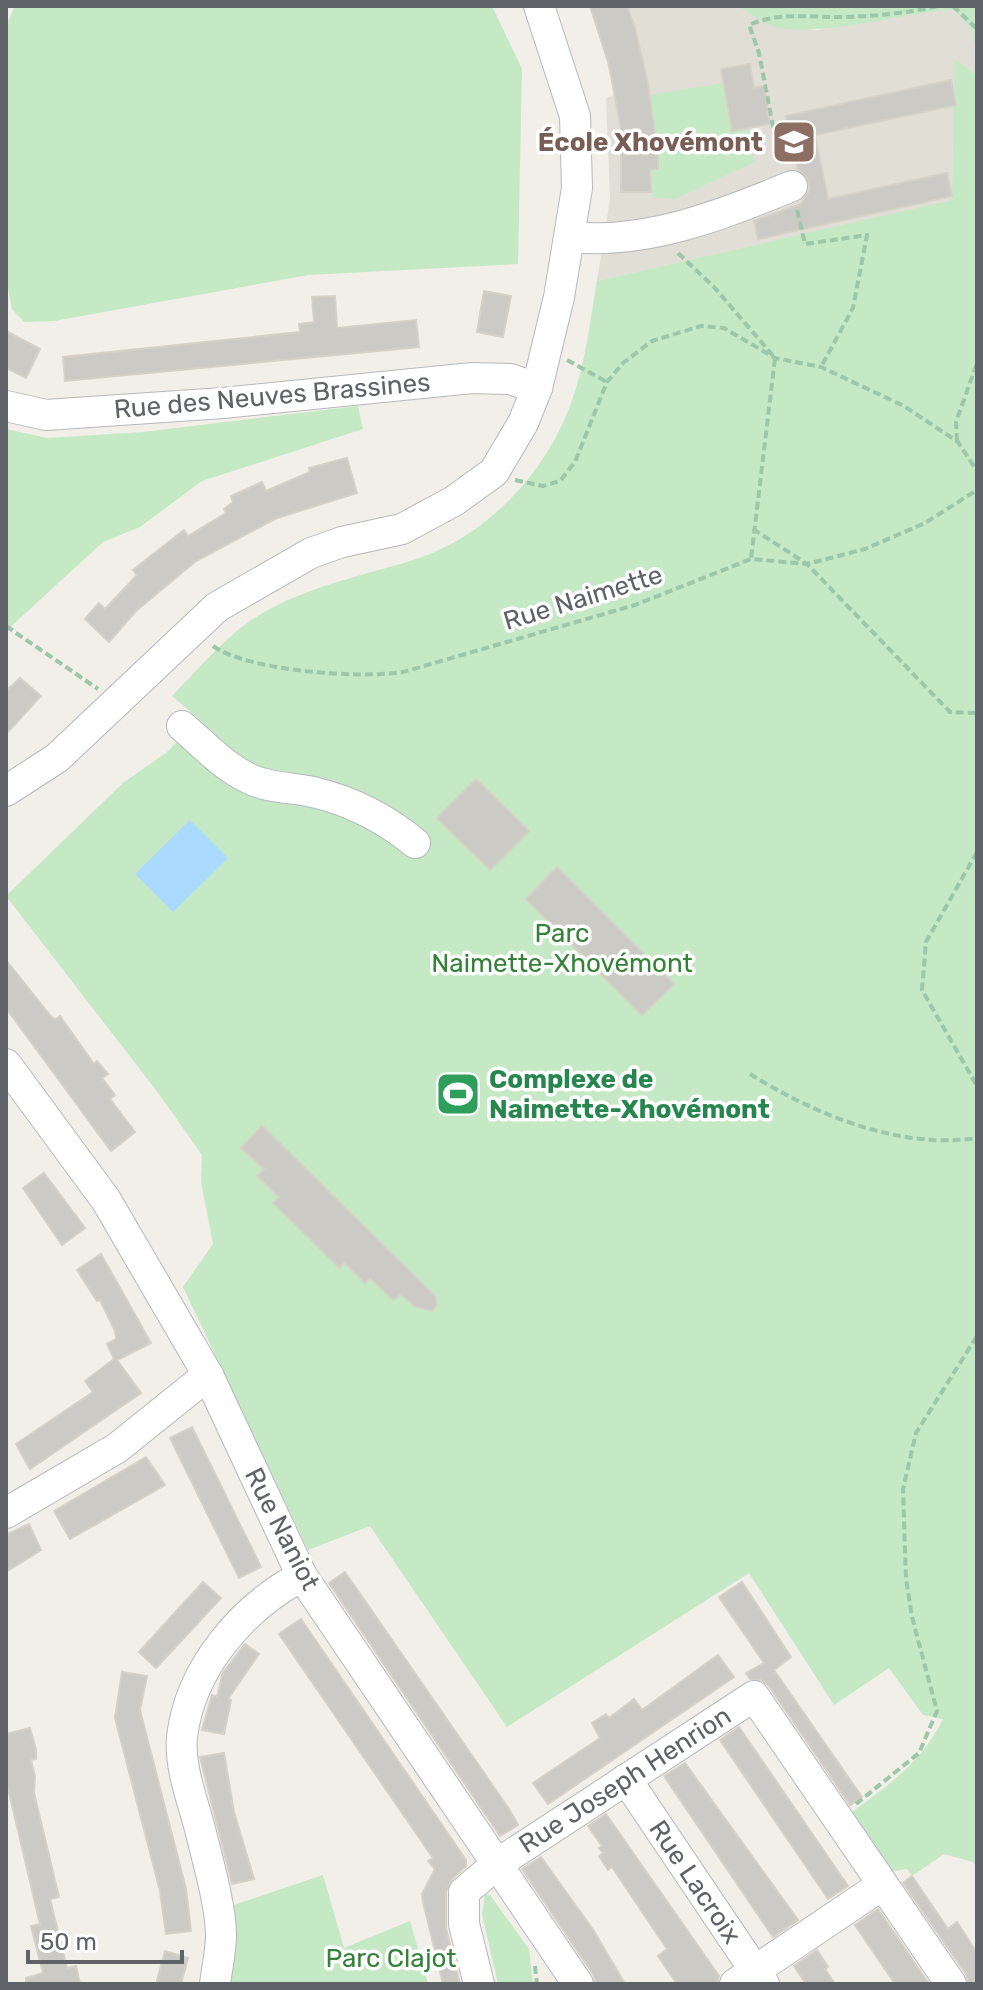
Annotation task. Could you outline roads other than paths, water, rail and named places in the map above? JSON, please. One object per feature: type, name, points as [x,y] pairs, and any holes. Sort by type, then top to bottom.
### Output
[{"type":"street","points":[[6,791],[57,758],[217,607],[311,553],[342,542],[402,529],[454,501],[494,472],[523,423],[537,388],[570,237],[577,188],[575,116],[539,6]]},
{"type":"street","points":[[570,237],[599,240],[664,230],[789,188]]},
{"type":"street","name":"Rue des Neuves Brassines","points":[[6,406],[61,414],[223,403],[472,378],[510,379],[537,388]]},
{"type":"street","points":[[182,726],[222,762],[253,781],[318,793],[363,809],[397,828],[415,843]]},
{"type":"street","name":"Rue Naniot","points":[[6,1064],[106,1200],[208,1375],[302,1576],[578,1984]]},
{"type":"street","points":[[6,1513],[117,1448],[208,1375]]},
{"type":"street","points":[[215,1984],[221,1933],[188,1788],[182,1739],[189,1708],[206,1670],[227,1637],[249,1612],[274,1591],[302,1576]]},
{"type":"street","name":"Rue Joseph Henrion","points":[[479,1984],[464,1924],[464,1892],[497,1864],[754,1696],[882,1885]]},
{"type":"street","name":"Rue Lacroix","points":[[626,1779],[751,1979]]},
{"type":"street","points":[[751,1979],[882,1885],[951,1984]]},
{"type":"water","points":[[190,820],[228,858],[173,912],[135,874]]},
{"type":"place","name":"École Xhovémont","points":[[794,142]]},
{"type":"place","name":"Complexe de Naimette-Xhovémont","points":[[458,1094]]},
{"type":"park label","name":"Parc Naimette-Xhovémont","points":[[562,948]]},
{"type":"park label","name":"Parc Clajot","points":[[391,1958]]}]
